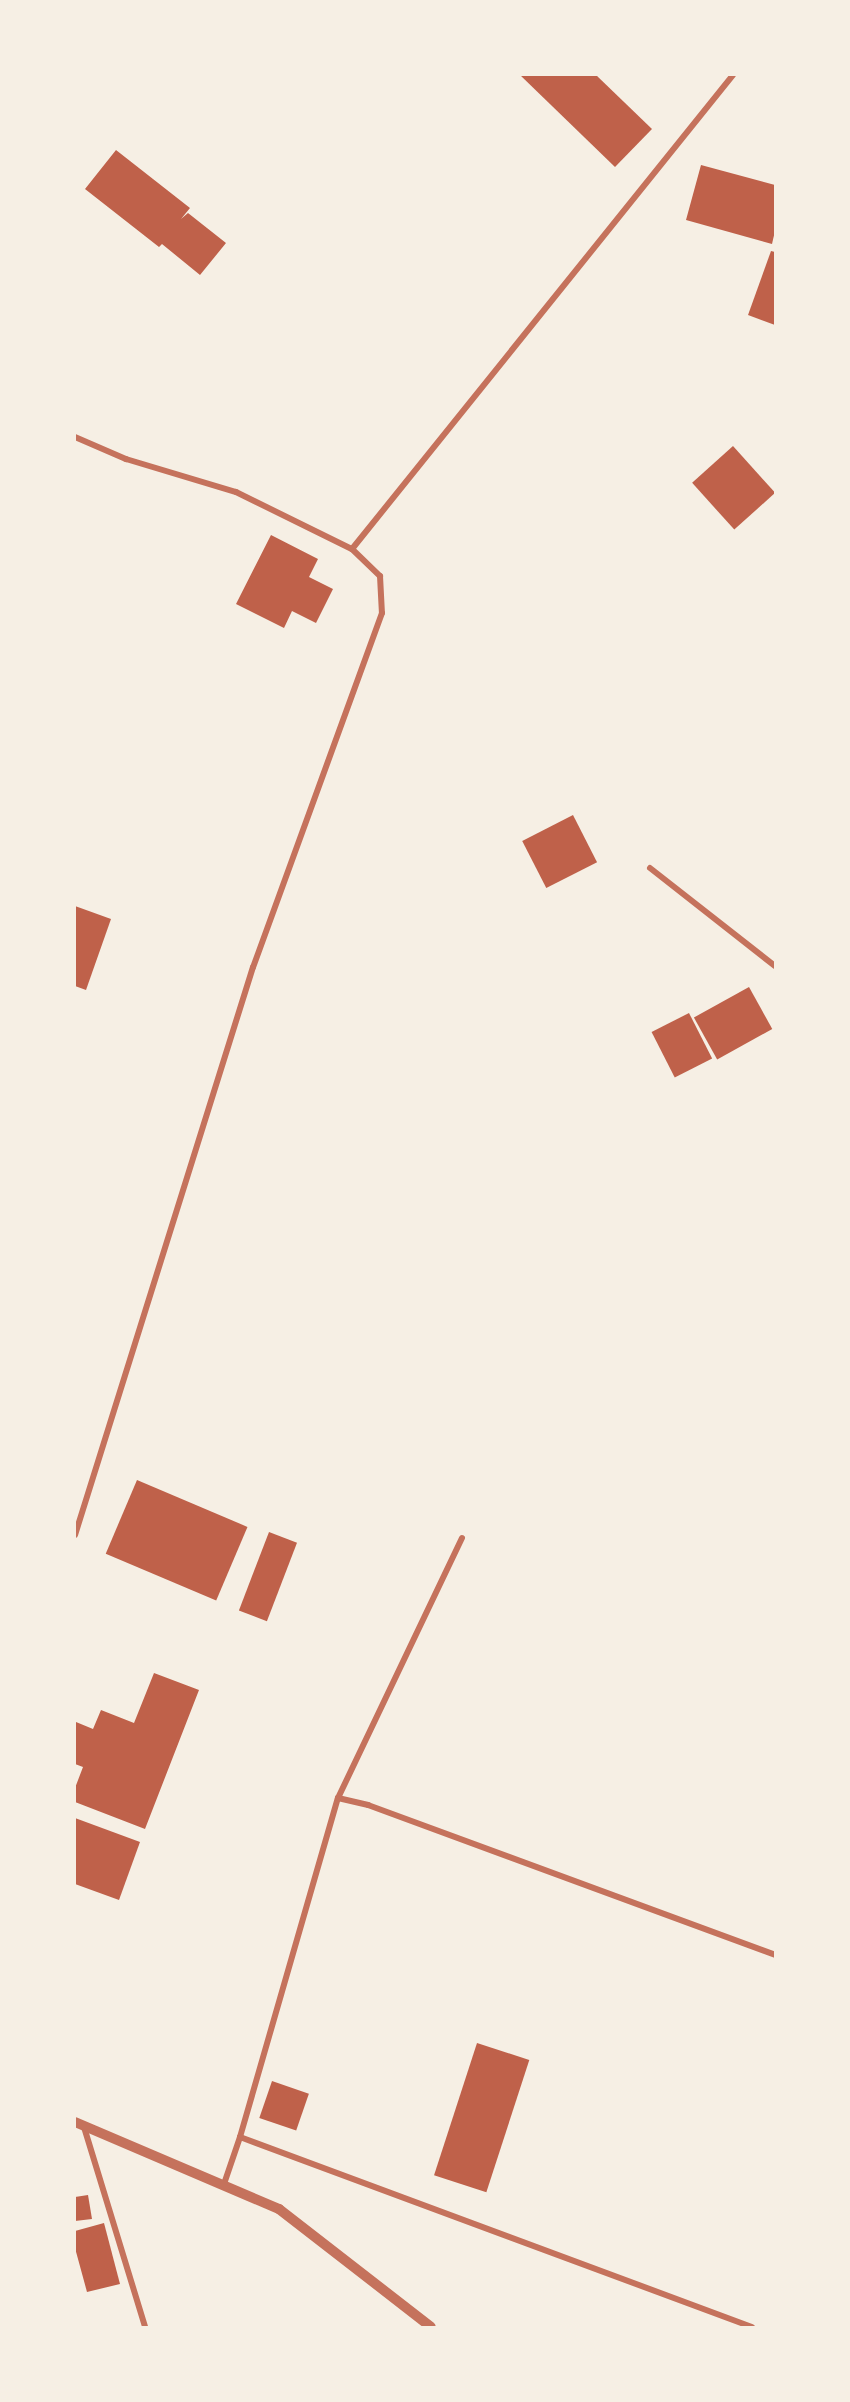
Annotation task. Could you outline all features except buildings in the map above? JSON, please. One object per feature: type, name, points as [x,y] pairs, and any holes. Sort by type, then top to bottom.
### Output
[{"type":"street","points":[[352,549],[733,75]]},
{"type":"street","points":[[75,437],[126,459],[236,492],[352,549],[380,576],[381,613],[290,873],[253,967],[75,1535]]},
{"type":"street","points":[[650,868],[775,966]]},
{"type":"street","points":[[224,2184],[240,2137],[338,1798],[462,1538]]},
{"type":"street","points":[[338,1798],[368,1805],[775,1955]]},
{"type":"street","points":[[80,2124],[279,2209],[431,2327]]},
{"type":"street","points":[[80,2124],[145,2327]]},
{"type":"street","points":[[240,2137],[752,2327]]}]
